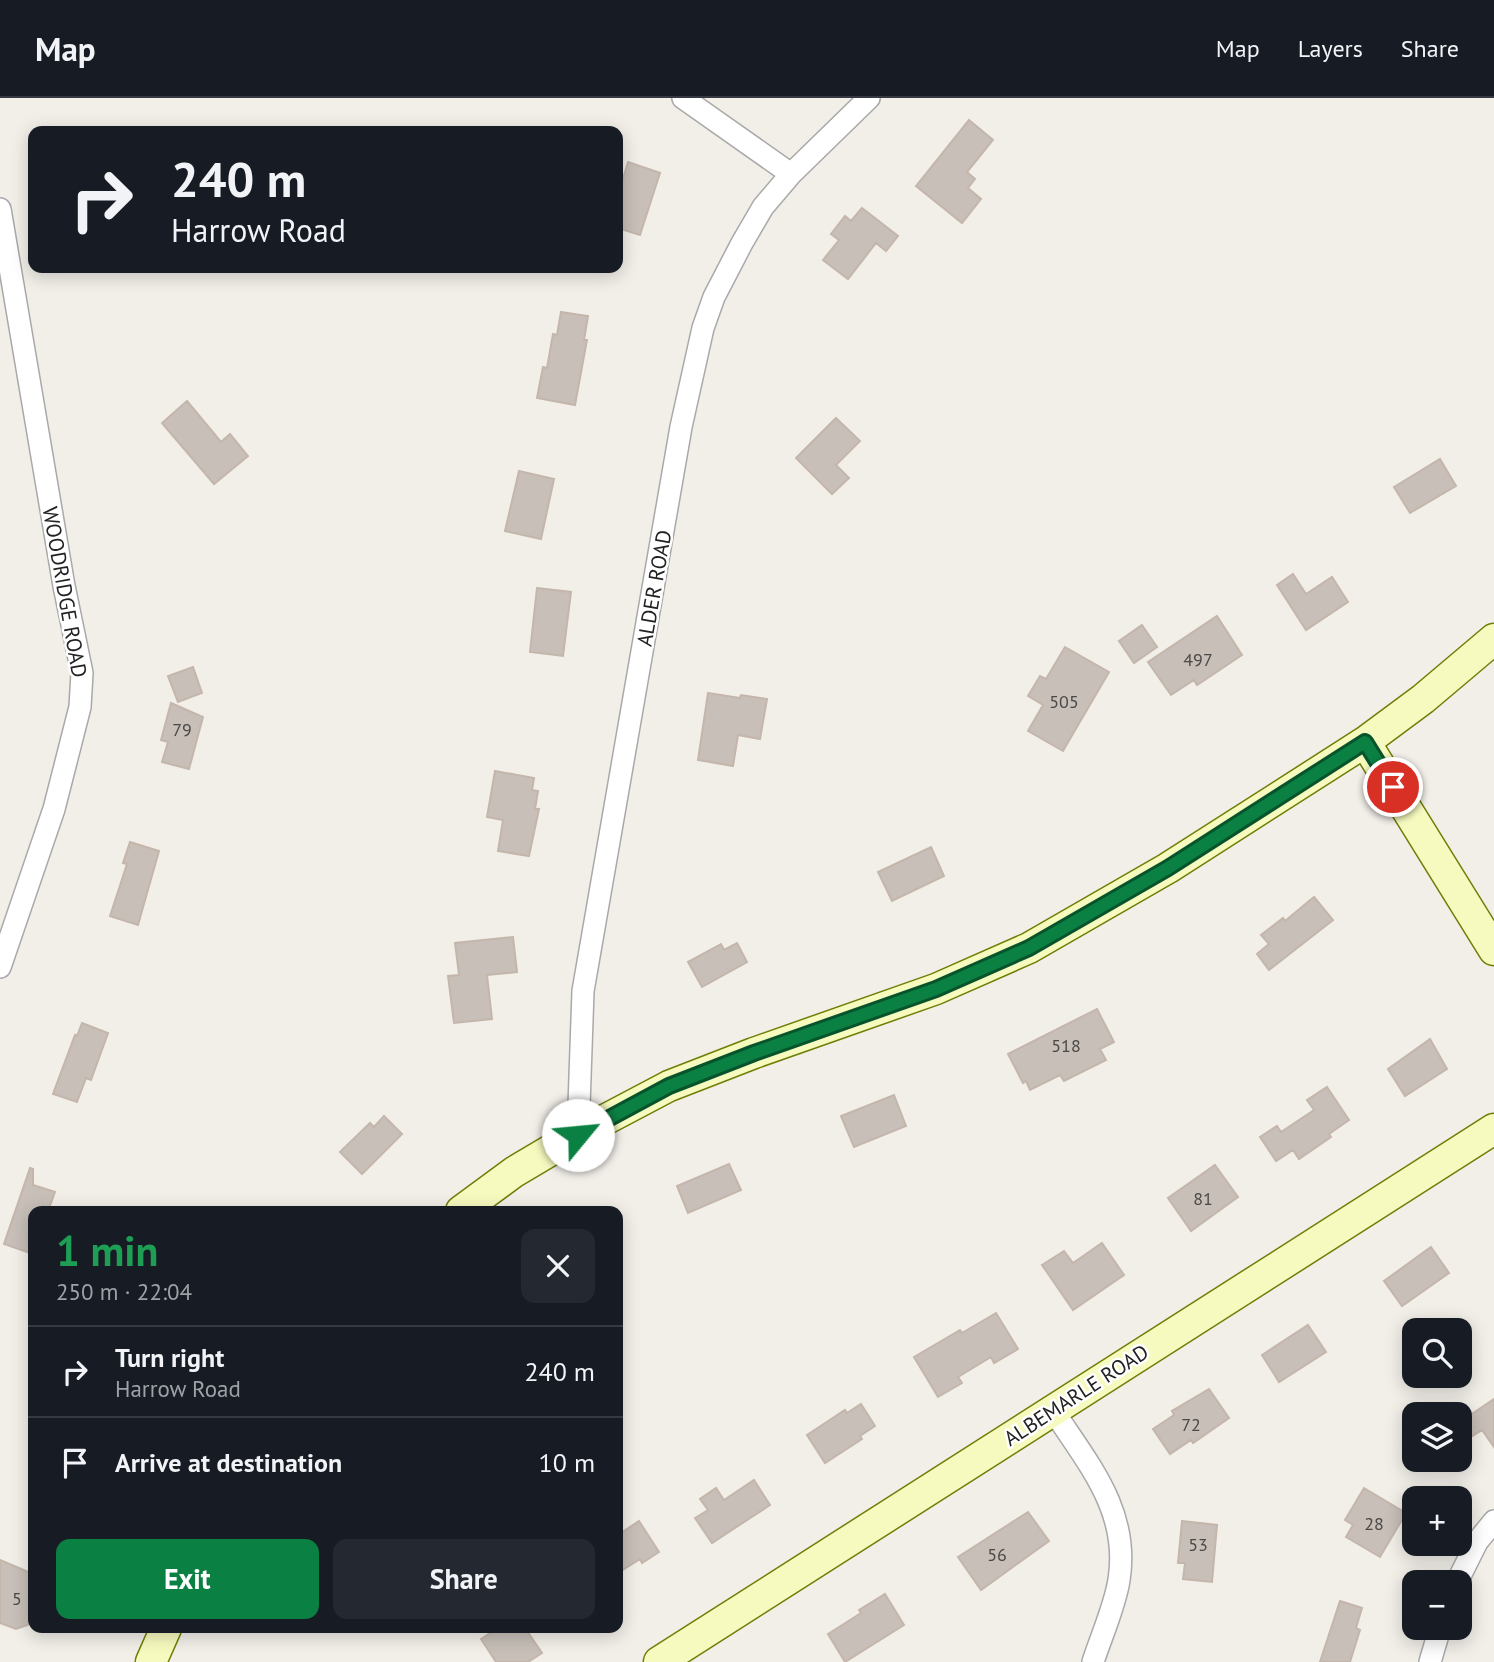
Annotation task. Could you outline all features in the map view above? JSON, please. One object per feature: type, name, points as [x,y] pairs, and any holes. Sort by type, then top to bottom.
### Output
[{"type":"street","points":[[683,98],[791,174]]},
{"type":"street","name":"ALDER ROAD","points":[[578,1135],[583,991],[681,427],[703,328],[713,297],[763,207],[791,174],[869,98]]},
{"type":"street","name":"WOODRIDGE ROAD","points":[[0,209],[64,586],[82,673],[80,707],[54,809],[0,967]]},
{"type":"street","points":[[468,1206],[514,1172],[669,1086],[936,989],[1029,948],[1168,868],[1365,742],[1423,699],[1494,639]]},
{"type":"street","points":[[1365,742],[1494,950]]},
{"type":"street","name":"ALBEMARLE ROAD","points":[[659,1662],[1494,1129]]},
{"type":"street","points":[[1053,1410],[1096,1475],[1113,1507],[1121,1548],[1119,1581],[1093,1662]]},
{"type":"street","points":[[1463,1570],[1478,1542],[1494,1521]]},
{"type":"street","points":[[151,1662],[164,1633]]},
{"type":"street","points":[[1430,1662],[1436,1640]]},
{"type":"building","points":[[969,120],[993,140],[967,172],[975,179],[968,188],[981,199],[962,223],[916,186]]},
{"type":"building","points":[[628,162],[660,173],[640,235],[623,230],[623,178]]},
{"type":"building","points":[[862,208],[898,236],[886,251],[876,243],[848,279],[823,260],[839,240],[831,234],[845,216],[851,221]]},
{"type":"building","points":[[561,312],[588,316],[584,340],[587,340],[575,405],[537,398],[543,367],[547,368],[553,334],[557,335]]},
{"type":"building","points":[[187,401],[221,442],[230,434],[248,456],[214,484],[162,423]]},
{"type":"building","points":[[836,418],[860,441],[836,465],[849,478],[832,494],[796,458]]},
{"type":"building","points":[[1440,459],[1456,486],[1410,513],[1394,487]]},
{"type":"building","points":[[519,471],[554,479],[541,539],[505,531]]},
{"type":"building","points":[[1293,574],[1306,594],[1332,577],[1348,602],[1306,630],[1277,585]]},
{"type":"building","points":[[537,588],[571,592],[563,656],[530,652]]},
{"type":"building","points":[[1217,616],[1242,655],[1197,685],[1194,680],[1171,695],[1148,662]]},
{"type":"building","points":[[1142,625],[1157,647],[1134,663],[1119,641]]},
{"type":"building","points":[[1065,647],[1109,672],[1063,751],[1028,731],[1043,705],[1028,696],[1040,676],[1046,679]]},
{"type":"building","points":[[193,667],[202,693],[178,702],[168,676]]},
{"type":"building","points":[[708,693],[767,699],[760,739],[738,735],[733,766],[698,760]]},
{"type":"building","points":[[171,703],[203,717],[189,769],[162,762],[168,742],[161,740]]},
{"type":"building","points":[[495,771],[534,778],[532,790],[538,791],[535,809],[539,809],[529,856],[498,851],[503,820],[487,817]]},
{"type":"building","points":[[130,842],[159,851],[138,925],[110,916],[127,864],[123,863]]},
{"type":"building","points":[[931,847],[944,876],[892,901],[878,872]]},
{"type":"building","points":[[1314,897],[1333,920],[1269,970],[1257,954],[1269,944],[1261,935],[1283,918],[1285,921]]},
{"type":"building","points":[[513,937],[517,972],[487,975],[492,1019],[454,1023],[448,976],[459,975],[455,943]]},
{"type":"building","points":[[737,943],[747,962],[702,987],[688,962],[721,944],[724,950]]},
{"type":"building","points":[[1097,1009],[1114,1042],[1100,1049],[1106,1060],[1064,1081],[1060,1075],[1030,1090],[1026,1081],[1023,1083],[1008,1054]]},
{"type":"building","points":[[82,1023],[108,1033],[91,1080],[86,1078],[77,1102],[53,1094]]},
{"type":"building","points":[[1430,1039],[1447,1069],[1405,1096],[1388,1069]]},
{"type":"building","points":[[1327,1087],[1349,1120],[1329,1134],[1331,1137],[1299,1159],[1293,1150],[1276,1161],[1260,1137],[1277,1126],[1281,1132],[1314,1110],[1307,1100]]},
{"type":"building","points":[[894,1095],[906,1126],[854,1147],[841,1116]]},
{"type":"building","points":[[384,1116],[402,1134],[362,1174],[340,1152],[370,1123],[374,1127]]},
{"type":"building","points":[[729,1164],[741,1190],[688,1213],[677,1186]]},
{"type":"building","points":[[1215,1165],[1238,1197],[1191,1231],[1168,1198]]},
{"type":"building","points":[[30,1168],[33,1169],[33,1185],[55,1192],[50,1206],[28,1206],[28,1252],[4,1244]]},
{"type":"building","points":[[1102,1243],[1124,1275],[1073,1310],[1042,1265],[1064,1251],[1073,1263]]},
{"type":"building","points":[[1431,1247],[1449,1273],[1402,1306],[1384,1281]]},
{"type":"building","points":[[996,1313],[1018,1349],[994,1363],[991,1357],[958,1377],[962,1383],[938,1397],[914,1357]]},
{"type":"building","points":[[1308,1325],[1326,1352],[1279,1382],[1262,1355]]},
{"type":"building","points":[[1209,1389],[1229,1418],[1193,1443],[1191,1440],[1170,1454],[1153,1429],[1174,1415],[1172,1411]]},
{"type":"building","points":[[1494,1399],[1494,1447],[1482,1430],[1472,1436],[1472,1414]]},
{"type":"building","points":[[861,1404],[875,1426],[860,1436],[862,1439],[825,1463],[807,1435],[845,1410],[847,1413]]},
{"type":"building","points":[[754,1480],[770,1505],[712,1543],[695,1518],[708,1510],[700,1499],[716,1488],[724,1500]]},
{"type":"building","points":[[1364,1488],[1402,1511],[1402,1520],[1380,1557],[1346,1537],[1353,1525],[1345,1520]]},
{"type":"building","points":[[1028,1512],[1049,1541],[981,1590],[958,1557]]},
{"type":"building","points":[[639,1521],[659,1552],[642,1563],[640,1559],[623,1570],[623,1532]]},
{"type":"building","points":[[1182,1521],[1217,1525],[1212,1582],[1183,1579],[1185,1563],[1178,1563]]},
{"type":"building","points":[[0,1560],[28,1572],[28,1625],[16,1629],[0,1623]]},
{"type":"building","points":[[885,1594],[904,1625],[845,1662],[828,1634]]},
{"type":"building","points":[[1340,1601],[1362,1608],[1356,1628],[1360,1630],[1350,1662],[1320,1662]]},
{"type":"building","points":[[490,1633],[528,1633],[542,1653],[528,1662],[496,1662],[481,1639]]},
{"type":"route","points":[[578,1135],[669,1086],[936,989],[1029,948],[1168,868],[1365,742],[1393,787]]}]
